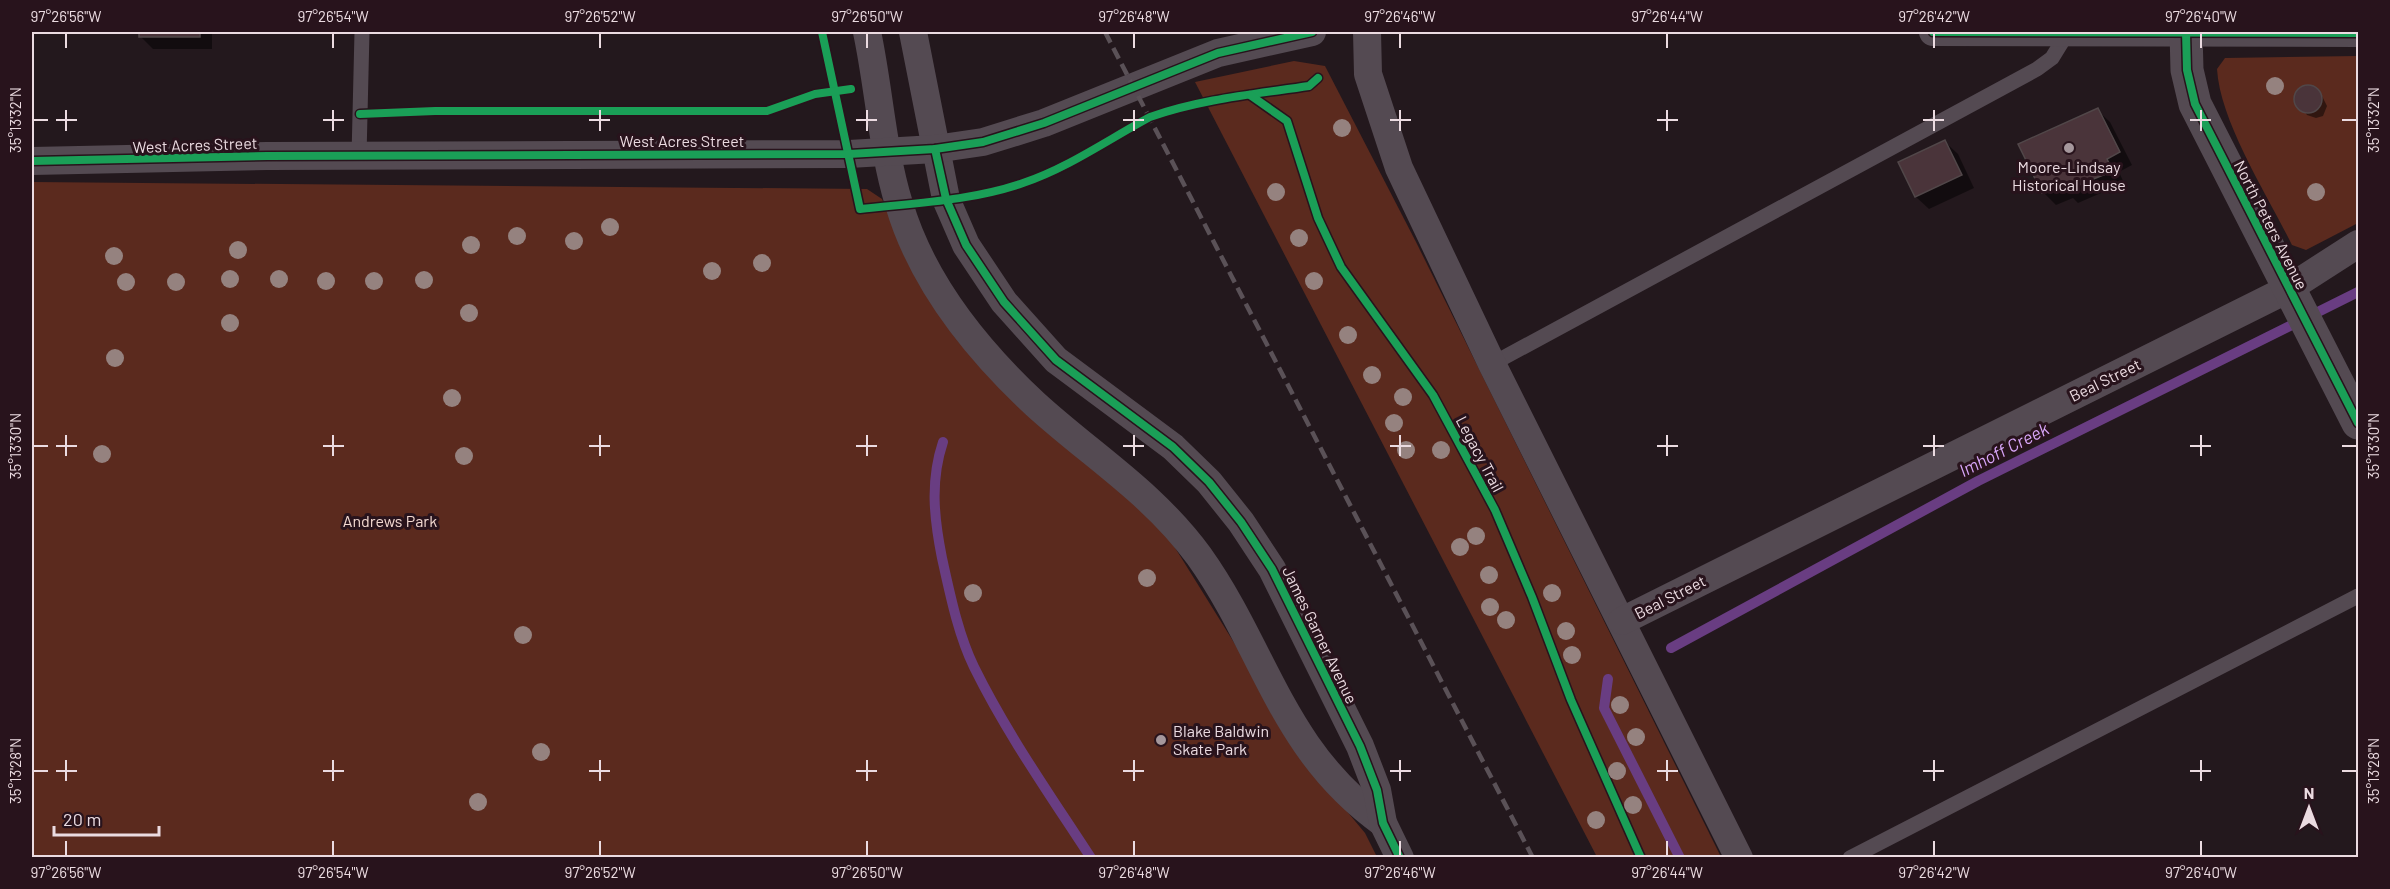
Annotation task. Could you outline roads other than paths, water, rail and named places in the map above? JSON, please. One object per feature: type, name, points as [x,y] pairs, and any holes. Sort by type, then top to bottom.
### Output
[{"type":"street","name":"James Garner Avenue","points":[[867,32],[899,205],[920,256],[949,308],[993,363],[1036,405],[1114,467],[1163,512],[1200,557],[1284,712],[1323,769],[1356,804],[1383,823]]},
{"type":"street","name":"James Garner Avenue","points":[[912,32],[946,199],[966,245],[1004,302],[1056,360],[1173,447],[1209,482],[1241,522],[1272,568],[1360,746],[1377,790],[1383,823],[1400,858]]},
{"type":"street","name":"West Acres Street","points":[[32,161],[888,152],[934,149],[983,142],[1044,123],[1218,53],[1312,32]]},
{"type":"street","points":[[1367,32],[1368,74],[1399,168],[1492,364],[1740,858]]},
{"type":"street","points":[[1933,32],[2358,33]]},
{"type":"street","name":"North Peters Avenue","points":[[2186,32],[2187,70],[2195,104],[2358,423]]},
{"type":"street","name":"Beal Street","points":[[1622,621],[2293,297],[2358,244]]},
{"type":"lane","points":[[359,156],[362,32]]},
{"type":"lane","points":[[1492,364],[2037,69],[2052,58],[2068,32]]},
{"type":"lane","points":[[1850,858],[2358,596]]},
{"type":"waterway","name":"Imhoff Creek","points":[[1671,648],[1978,481],[2358,292]]},
{"type":"waterway","points":[[943,442],[936,471],[935,514],[942,558],[963,641],[1000,716],[1091,858]]},
{"type":"waterway","name":"Imhoff Creek","points":[[1608,679],[1604,708],[1680,858]]},
{"type":"railway","points":[[1105,32],[1533,858]]},
{"type":"place","name":"Moore-Lindsay Historical House","points":[[2069,148]]},
{"type":"place","name":"Blake Baldwin Skate Park","points":[[1161,740]]},
{"type":"park label","name":"Andrews Park","points":[[390,521]]}]
